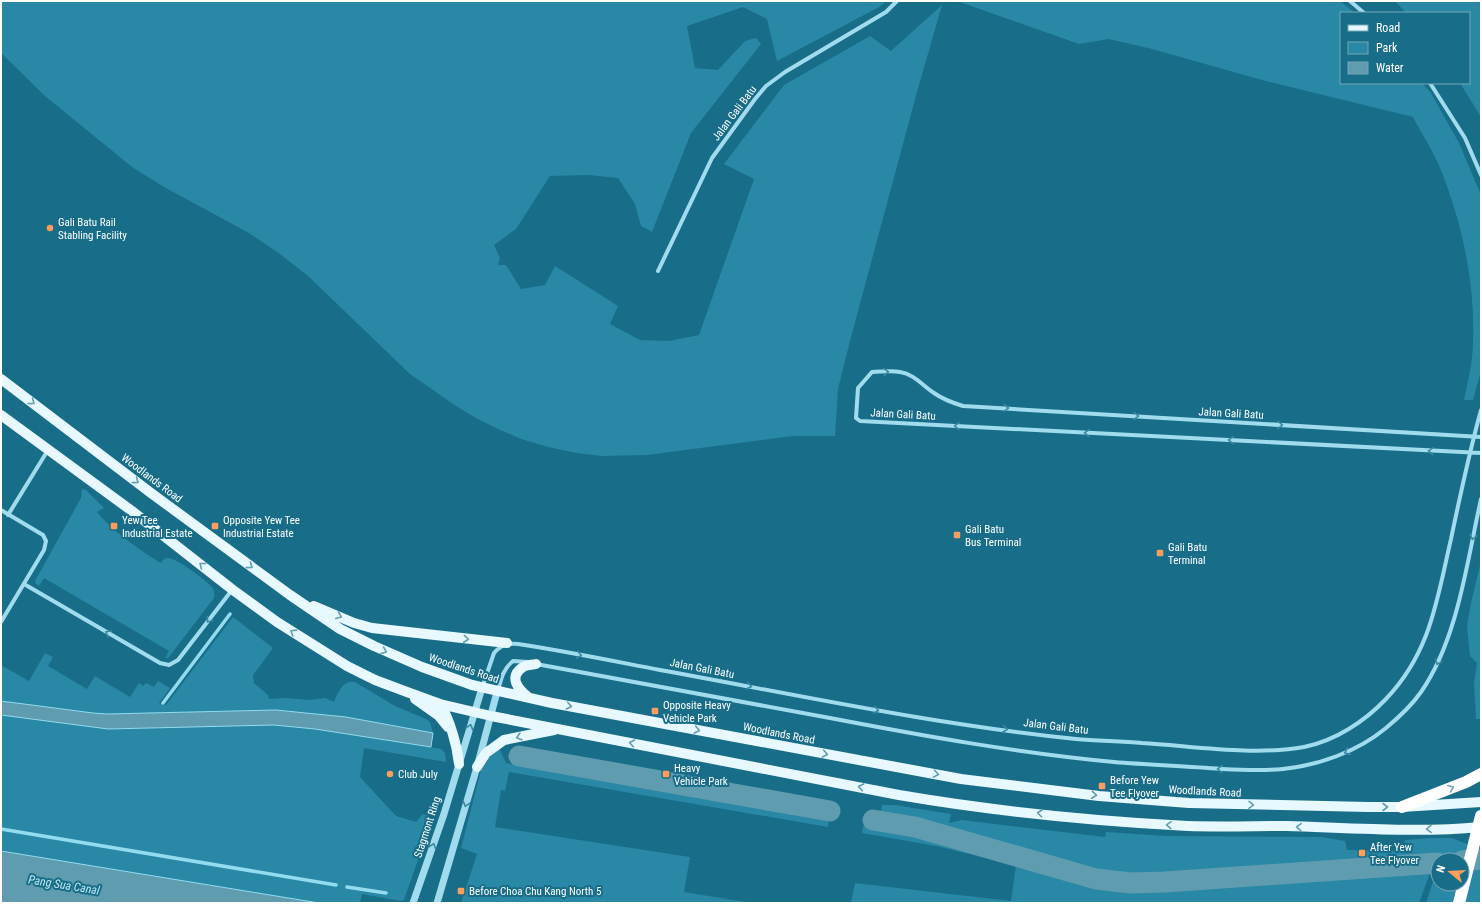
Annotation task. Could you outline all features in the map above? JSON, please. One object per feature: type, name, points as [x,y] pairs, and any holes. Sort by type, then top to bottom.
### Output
[{"type":"highway","points":[[1402,807],[1466,782],[1481,774]]},
{"type":"highway","points":[[1459,903],[1481,816]]},
{"type":"main road","name":"Woodlands Road","points":[[1,378],[152,493],[290,595],[340,629],[422,667],[482,688],[531,699],[940,775],[1021,787],[1099,796],[1189,803],[1402,807],[1481,802]]},
{"type":"main road","points":[[1,415],[132,511],[233,590],[277,622],[347,666],[375,680],[440,704],[474,713],[928,800],[1096,820],[1189,826],[1408,829],[1481,827]]},
{"type":"main road","points":[[290,595],[354,623],[372,628],[507,643]]},
{"type":"main road","points":[[531,699],[518,690],[515,682],[516,674],[523,667],[536,664]]},
{"type":"main road","points":[[407,692],[439,716],[451,731]]},
{"type":"main road","points":[[440,704],[446,713],[457,747],[459,764]]},
{"type":"main road","points":[[477,767],[486,753],[504,740],[558,729]]},
{"type":"main road","points":[[1465,803],[1472,806],[1478,812],[1478,822],[1468,828]]},
{"type":"street","name":"Jalan Gali Batu","points":[[658,270],[712,158],[766,86],[785,72],[886,12],[898,1]]},
{"type":"street","points":[[1350,1],[1363,12]]},
{"type":"street","points":[[1431,84],[1465,138],[1481,175]]},
{"type":"street","name":"Jalan Gali Batu","points":[[1481,437],[963,406],[945,400],[911,376],[900,372],[872,372],[858,388],[856,418],[860,421],[1481,453]]},
{"type":"street","name":"Jalan Gali Batu","points":[[507,643],[541,647],[875,710],[1076,739],[1248,750],[1280,750],[1307,746],[1326,741],[1349,729],[1372,713],[1388,698],[1417,658],[1428,633],[1436,604],[1481,410]]},
{"type":"street","points":[[8,514],[48,449]]},
{"type":"street","points":[[437,903],[477,767],[502,674],[506,666],[512,661],[536,664],[951,741],[1074,758],[1248,771],[1312,765],[1360,746],[1385,729],[1420,694],[1435,668],[1448,637],[1456,610],[1481,499]]},
{"type":"street","points":[[1,510],[43,535],[46,541],[44,550],[1,622]]},
{"type":"street","points":[[24,584],[160,663],[169,665],[178,660],[233,590]]},
{"type":"street","points":[[482,688],[494,653],[507,643]]},
{"type":"street","name":"Stagmont Ring","points":[[413,903],[444,814],[482,688]]},
{"type":"green space","points":[[1,1],[886,1],[881,6],[777,61],[767,19],[743,7],[687,26],[695,68],[718,70],[745,41],[756,38],[761,44],[691,133],[652,232],[641,226],[635,204],[618,178],[588,175],[550,176],[516,229],[494,245],[500,258],[498,265],[506,265],[521,289],[545,285],[555,266],[618,306],[610,324],[640,340],[669,341],[699,335],[754,179],[724,164],[784,85],[870,36],[891,51],[942,5],[917,92],[838,389],[835,436],[793,436],[647,455],[602,456],[548,447],[521,439],[476,418],[456,406],[410,374],[308,276],[280,254],[249,233],[164,187],[132,167],[45,96],[1,53]]},
{"type":"green space","points":[[957,1],[1340,1],[1354,12],[1340,12],[1340,84],[1423,84],[1431,93],[1459,143],[1481,195],[1481,371],[1473,400],[1464,400],[1473,348],[1472,296],[1466,252],[1455,210],[1440,168],[1413,117],[1262,80],[1152,49],[1109,39],[1079,44]]},
{"type":"green space","points":[[1395,1],[1481,1],[1481,117],[1461,84],[1470,84],[1470,12],[1405,12]]},
{"type":"green space","points":[[82,489],[86,490],[104,508],[97,512],[103,519],[127,540],[161,563],[167,558],[178,561],[197,574],[213,588],[214,598],[169,657],[165,659],[169,651],[44,578],[39,586],[36,584],[35,581],[81,498]]},
{"type":"green space","points":[[1481,561],[1481,719],[1476,719],[1474,684],[1477,663],[1470,656],[1467,626]]},
{"type":"green space","points":[[233,617],[273,648],[253,675],[254,683],[268,695],[269,699],[286,698],[310,700],[325,698],[334,702],[339,691],[344,685],[355,682],[395,706],[426,719],[430,722],[433,733],[346,717],[276,710],[107,714],[1,701],[1,665],[29,681],[45,653],[53,657],[48,666],[87,689],[95,676],[130,697],[139,683],[143,686],[146,683],[154,687],[158,681],[170,688],[159,703],[166,705]]},
{"type":"green space","points":[[1,715],[108,729],[274,725],[315,729],[441,749],[445,753],[446,762],[364,748],[360,777],[396,816],[416,822],[423,814],[430,817],[432,820],[404,900],[401,901],[362,894],[360,903],[319,903],[1,851]]},
{"type":"green space","points":[[499,748],[506,763],[517,765],[518,760],[829,817],[828,827],[509,772],[505,791],[501,790],[495,827],[690,857],[684,892],[751,903],[461,903],[477,854],[461,848],[481,770],[492,754]]},
{"type":"green space","points":[[882,805],[895,805],[951,814],[949,823],[962,820],[1105,837],[1106,832],[1167,836],[1321,837],[1345,841],[1347,850],[1405,851],[1405,840],[1429,838],[1452,838],[1467,844],[1465,852],[1430,852],[1430,859],[1164,878],[1131,878],[1097,875],[929,825],[880,816]]},
{"type":"green space","points":[[871,825],[915,833],[1017,861],[1017,865],[1094,887],[1140,893],[1430,870],[1430,873],[1419,903],[851,903],[855,883],[1011,901],[1016,865],[936,846],[862,833],[863,826],[870,827]]},
{"type":"green space","points":[[1481,866],[1481,903],[1426,903],[1430,891],[1430,892],[1470,892],[1470,867]]},
{"type":"water","points":[[1,701],[107,714],[276,710],[346,717],[433,733],[431,747],[315,729],[274,725],[108,729],[1,715]]},
{"type":"water","name":"Pang Sua Canal","points":[[1,851],[319,903],[1,903]]},
{"type":"waterway","points":[[163,703],[230,614]]},
{"type":"waterway","points":[[519,756],[830,811]]},
{"type":"waterway","points":[[873,820],[915,827],[1096,879],[1131,883],[1165,882],[1430,864]]},
{"type":"waterway","points":[[1,829],[336,885]]},
{"type":"waterway","points":[[1470,860],[1481,859]]},
{"type":"waterway","points":[[347,887],[386,893]]},
{"type":"place","name":"Gali Batu Rail Stabling Facility","points":[[50,228]]},
{"type":"place","name":"Yew Tee Industrial Estate","points":[[114,526]]},
{"type":"place","name":"Opposite Yew Tee Industrial Estate","points":[[215,526]]},
{"type":"place","name":"Gali Batu Bus Terminal","points":[[957,535]]},
{"type":"place","name":"Gali Batu Terminal","points":[[1160,553]]},
{"type":"place","name":"Opposite Heavy Vehicle Park","points":[[655,711]]},
{"type":"place","name":"Club July","points":[[390,774]]},
{"type":"place","name":"Heavy Vehicle Park","points":[[666,774]]},
{"type":"place","name":"Before Yew Tee Flyover","points":[[1102,786]]},
{"type":"place","name":"After Yew Tee Flyover","points":[[1362,853]]},
{"type":"place","name":"Before Choa Chu Kang North 5","points":[[461,891]]}]
